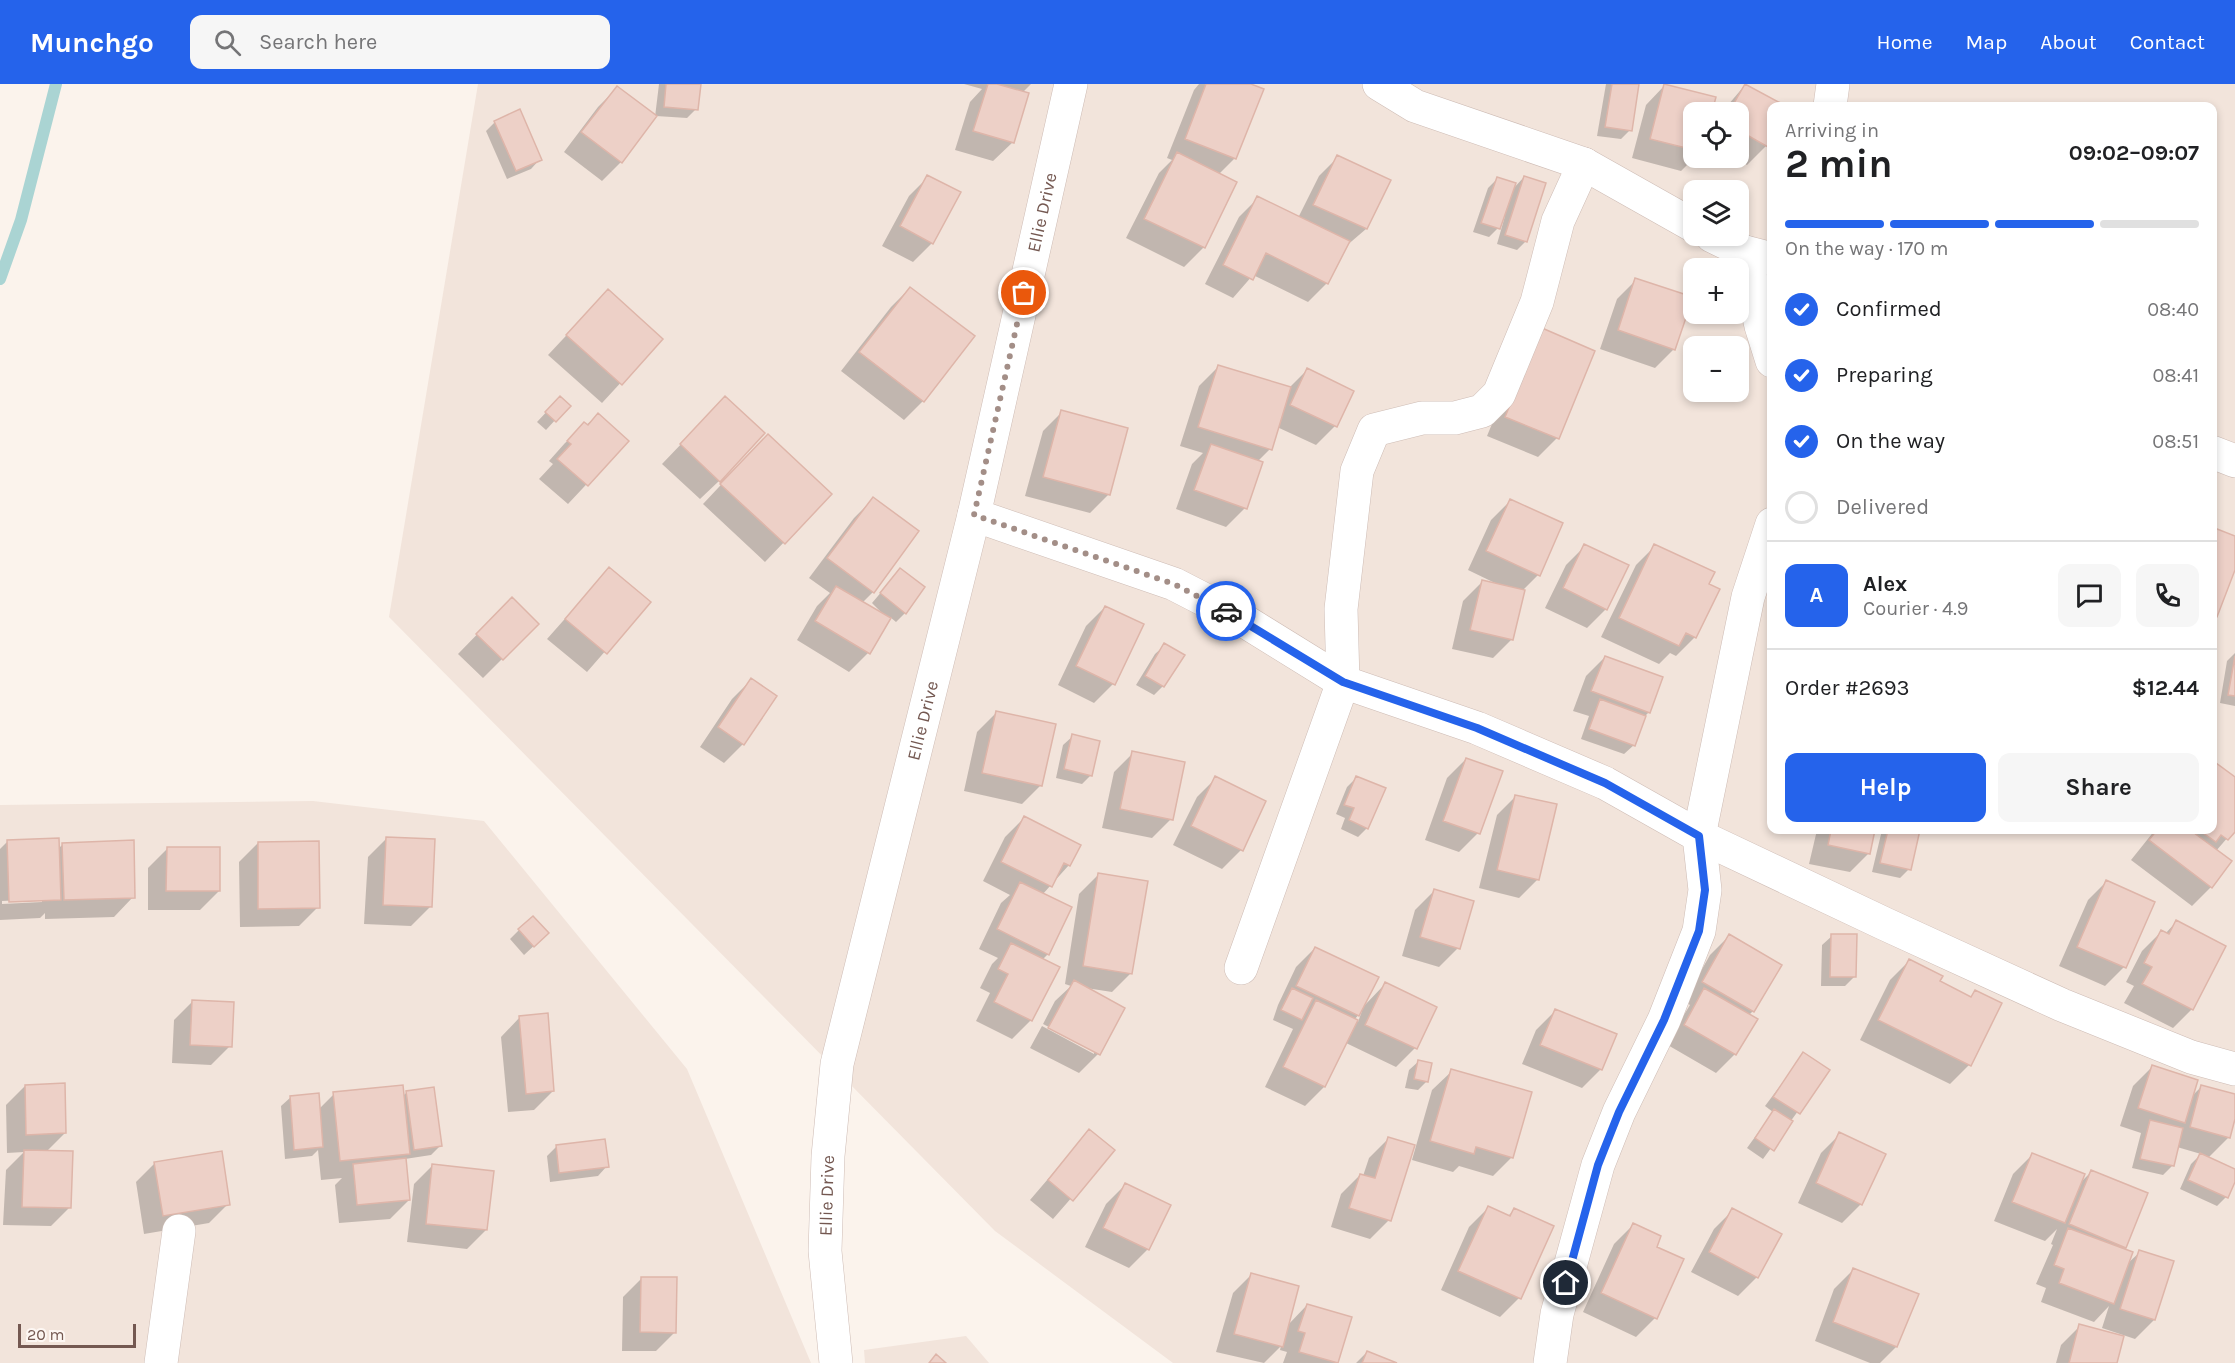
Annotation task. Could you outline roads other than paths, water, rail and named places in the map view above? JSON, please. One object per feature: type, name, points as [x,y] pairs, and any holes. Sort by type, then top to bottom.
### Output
[{"type":"street","name":"Ellie Drive","points":[[836,1363],[825,1251],[828,1156],[837,1064],[974,515],[1071,84]]},
{"type":"street","points":[[1379,84],[1415,106],[1584,164],[1683,220]]},
{"type":"street","points":[[1831,102],[1833,84]]},
{"type":"street","points":[[1241,968],[1343,682],[1341,609],[1357,471],[1374,430],[1422,418],[1455,418],[1482,411],[1499,394],[1537,302],[1558,221],[1584,164]]},
{"type":"street","points":[[1736,246],[1758,255],[1761,326],[1767,345]]},
{"type":"street","points":[[2217,454],[2235,461]]},
{"type":"street","points":[[974,515],[1174,584],[1238,617],[1343,682],[1477,728],[1605,783],[1699,836],[2062,1005],[2191,1057],[2235,1069]]},
{"type":"street","points":[[1550,1363],[1557,1314],[1598,1165],[1619,1112],[1664,1020],[1699,931],[1705,890],[1699,836],[1748,597],[1767,539]]},
{"type":"street","points":[[160,1363],[179,1231]]},
{"type":"waterway","points":[[0,279],[21,220],[56,84]]}]
